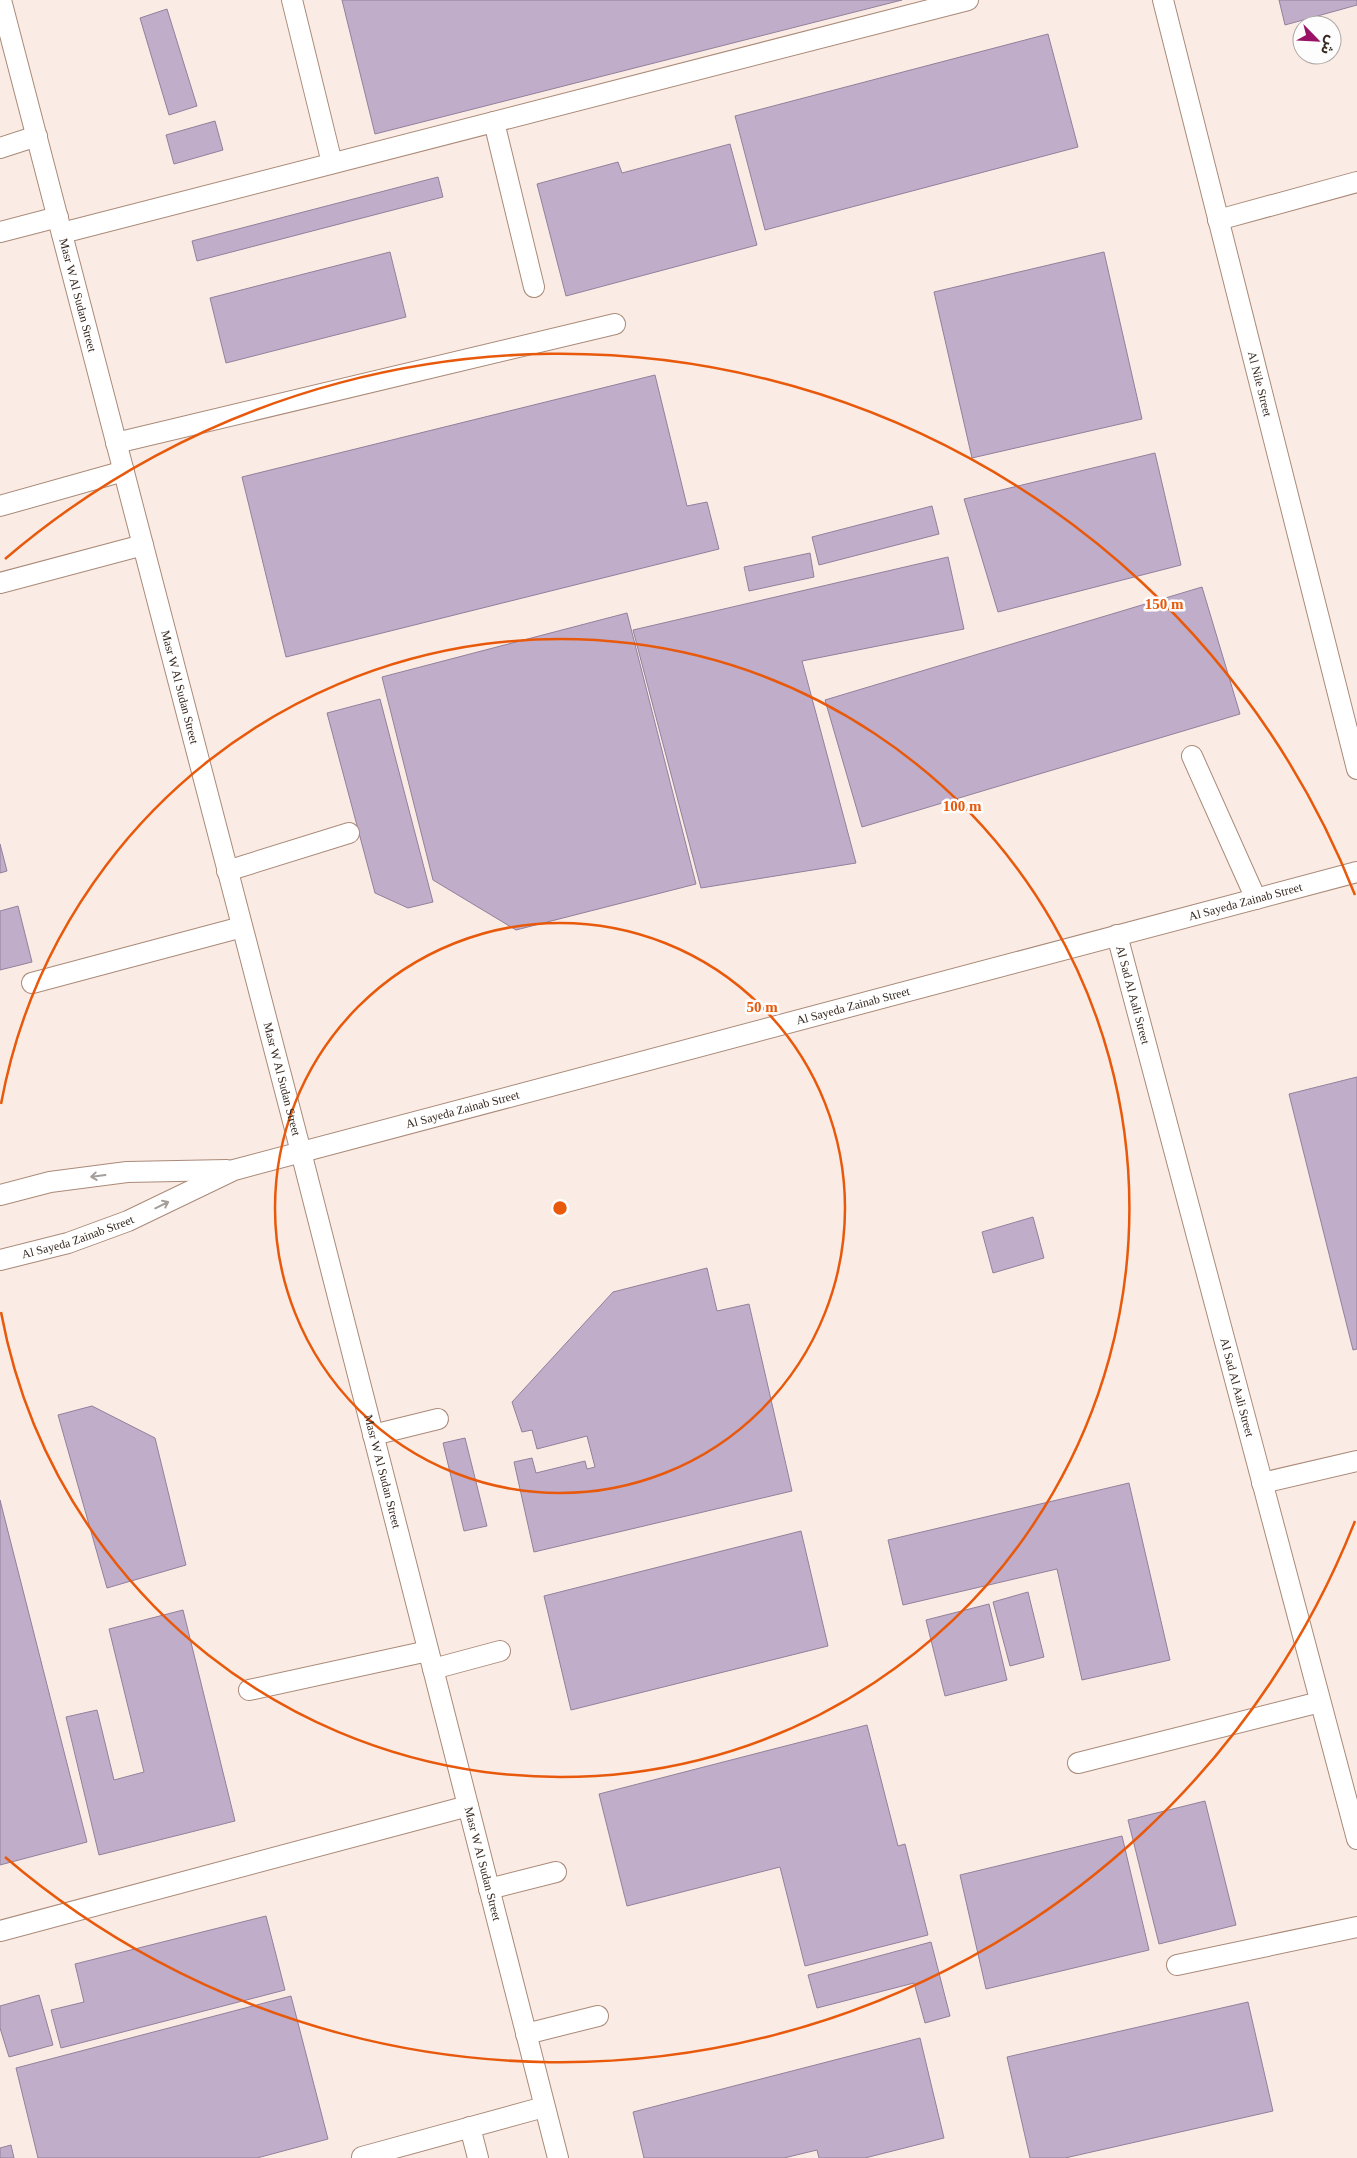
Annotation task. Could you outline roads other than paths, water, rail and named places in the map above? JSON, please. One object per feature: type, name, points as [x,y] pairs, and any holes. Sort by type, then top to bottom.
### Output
[{"type":"lane","name":"Masr W Al Sudan Street","points":[[1,0],[242,927],[558,2158]]},
{"type":"lane","points":[[292,0],[332,164]]},
{"type":"lane","points":[[0,232],[60,225],[332,164],[968,0]]},
{"type":"lane","name":"Al Nile Street","points":[[1163,0],[1357,769]]},
{"type":"lane","points":[[494,122],[534,287]]},
{"type":"lane","points":[[0,148],[37,136]]},
{"type":"lane","points":[[1218,220],[1357,182]]},
{"type":"lane","points":[[116,443],[615,324]]},
{"type":"lane","points":[[0,506],[124,471]]},
{"type":"lane","points":[[0,583],[143,545]]},
{"type":"lane","points":[[1192,756],[1256,899]]},
{"type":"lane","points":[[227,871],[349,833]]},
{"type":"lane","name":"Al Sayeda Zainab Street","points":[[0,1260],[68,1243],[128,1221],[234,1170],[1357,872]]},
{"type":"lane","points":[[32,983],[242,927]]},
{"type":"lane","name":"Al Sad Al Aali Street","points":[[1117,935],[1357,1839]]},
{"type":"lane","name":"Al Sayeda Zainab Street","points":[[0,1195],[50,1182],[127,1172],[234,1170]]},
{"type":"lane","points":[[373,1435],[438,1419]]},
{"type":"lane","points":[[1262,1483],[1357,1461]]},
{"type":"lane","points":[[249,1690],[430,1660],[500,1651]]},
{"type":"lane","points":[[1078,1763],[1320,1702]]},
{"type":"lane","points":[[0,1931],[468,1806]]},
{"type":"lane","points":[[489,1889],[556,1872]]},
{"type":"lane","points":[[1177,1965],[1357,1927]]},
{"type":"lane","points":[[526,2034],[598,2016]]},
{"type":"lane","points":[[362,2157],[544,2107]]},
{"type":"lane","points":[[470,2127],[478,2158]]}]
